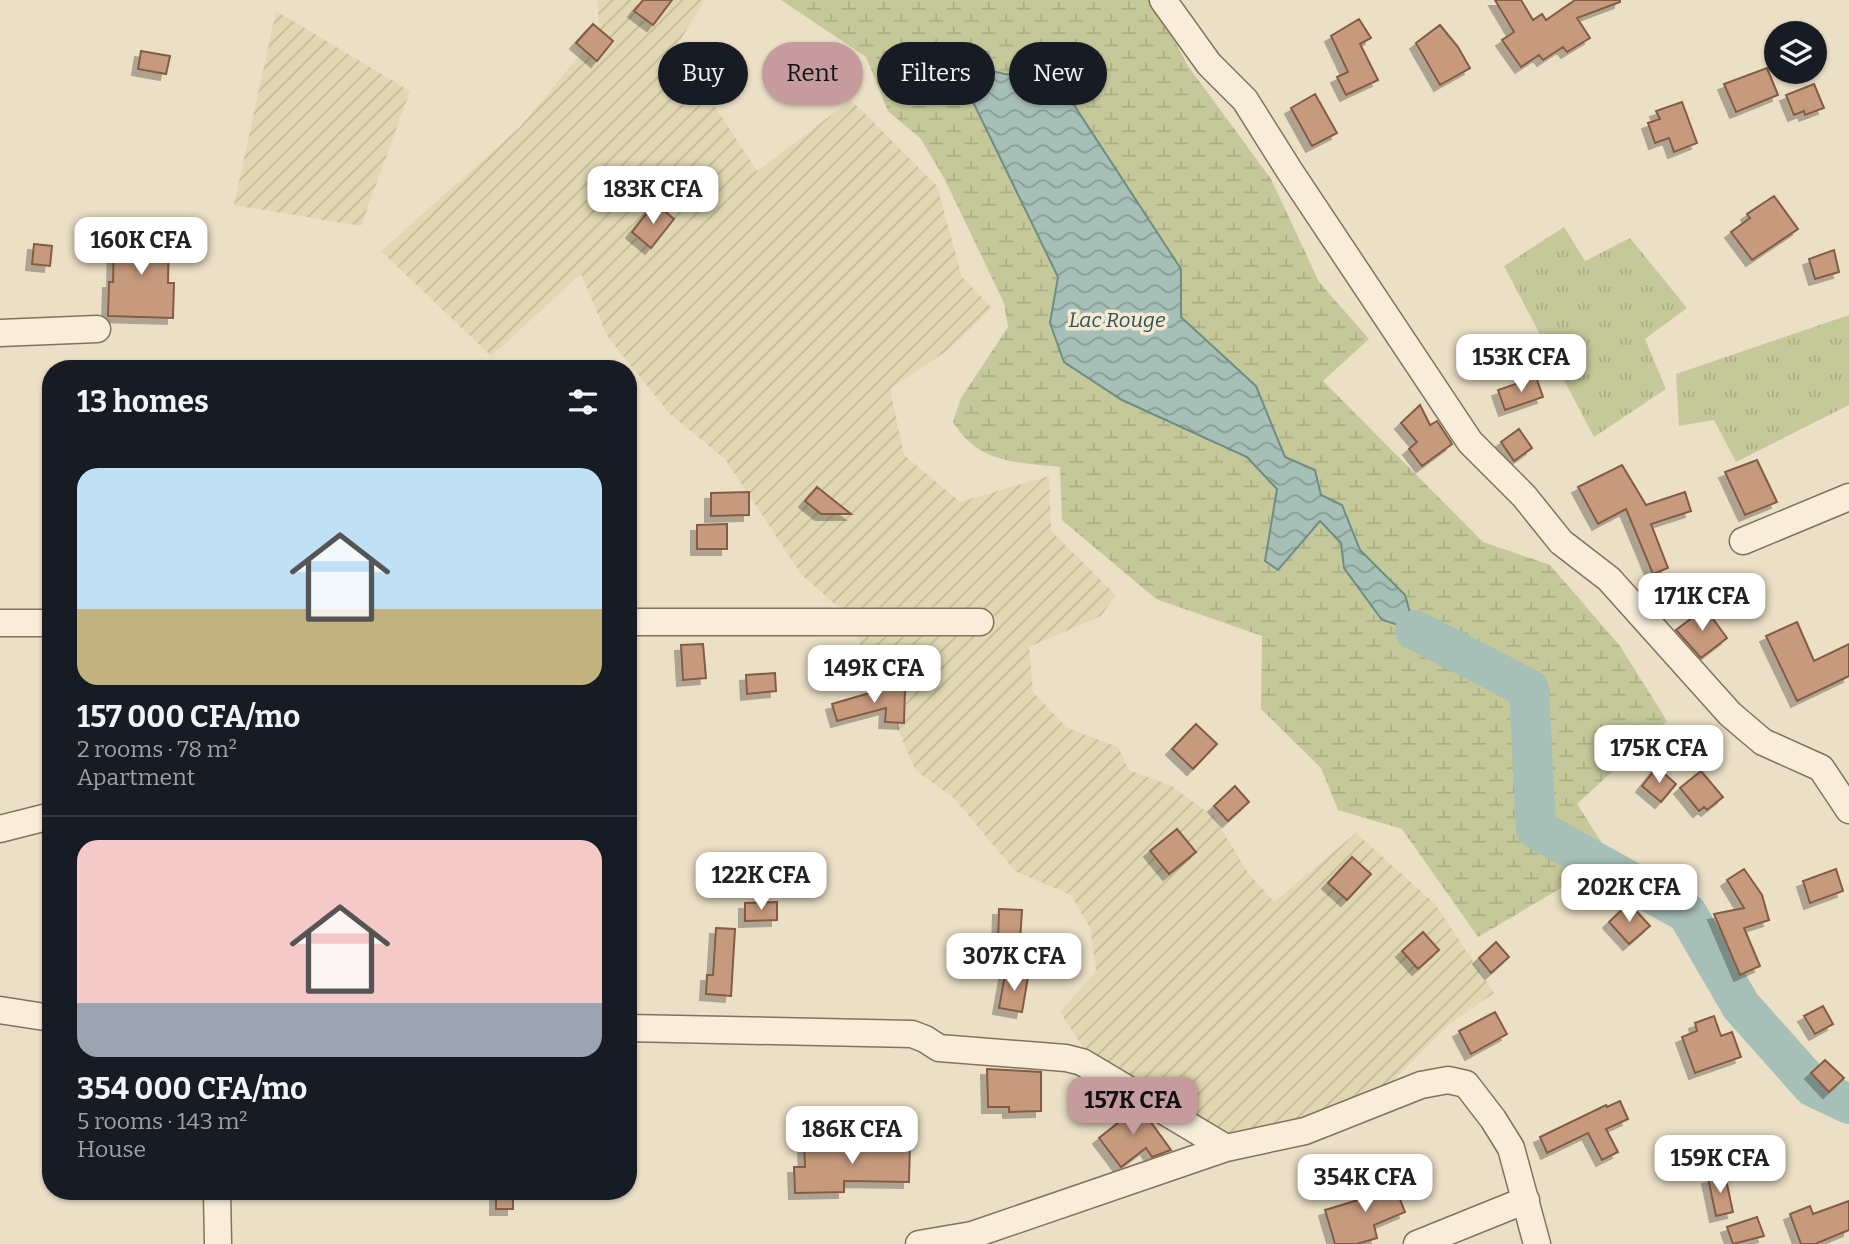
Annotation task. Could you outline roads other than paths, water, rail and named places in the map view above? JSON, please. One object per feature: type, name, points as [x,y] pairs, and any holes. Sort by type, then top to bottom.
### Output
[{"type":"street","points":[[1163,0],[1209,64],[1245,100],[1470,442],[1524,496],[1561,542],[1609,579],[1730,714],[1763,743],[1821,768],[1849,810]]},
{"type":"street","points":[[0,333],[97,329]]},
{"type":"street","points":[[1743,541],[1849,497]]},
{"type":"street","points":[[637,622],[980,622]]},
{"type":"street","points":[[0,623],[42,623]]},
{"type":"street","points":[[0,829],[42,818]]},
{"type":"street","points":[[0,1010],[42,1017]]},
{"type":"street","points":[[637,1028],[912,1034],[939,1048],[1066,1058],[1082,1062],[1226,1148]]},
{"type":"street","points":[[919,1244],[972,1235],[1226,1148],[1305,1130],[1421,1085],[1448,1080],[1466,1084],[1511,1148],[1537,1244]]},
{"type":"street","points":[[217,1200],[218,1244]]},
{"type":"street","points":[[1417,1244],[1526,1200]]},
{"type":"water","name":"Lac Rouge","points":[[995,72],[1009,74],[1009,105],[1074,105],[1181,269],[1181,317],[1256,386],[1285,457],[1315,470],[1321,495],[1342,505],[1360,550],[1405,595],[1415,630],[1382,620],[1344,568],[1341,543],[1320,521],[1278,570],[1265,561],[1277,489],[1247,457],[1122,400],[1064,362],[1050,323],[1058,277],[974,105],[995,105]]},
{"type":"waterway","points":[[1415,630],[1529,689],[1536,829],[1687,913],[1741,1006],[1813,1087],[1849,1104]]}]
